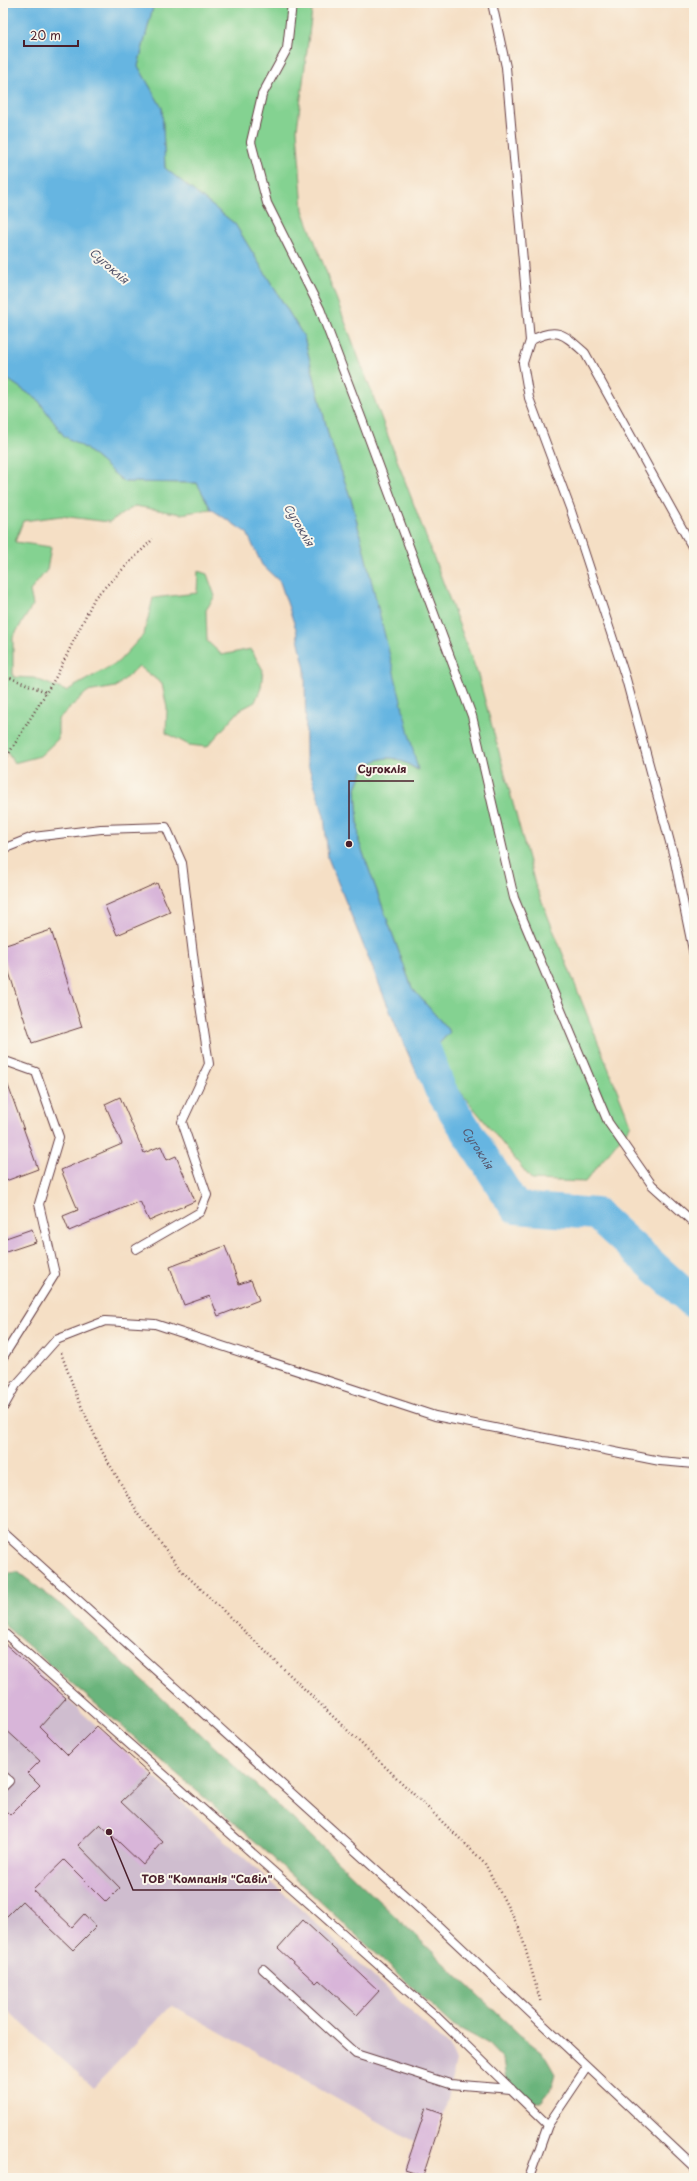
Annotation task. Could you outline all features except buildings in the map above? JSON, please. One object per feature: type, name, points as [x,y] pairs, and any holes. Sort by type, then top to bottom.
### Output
[{"type":"lane","points":[[292,3],[287,49],[262,95],[251,142],[267,203],[320,309],[472,716],[514,898],[608,1122],[652,1185],[694,1223]]},
{"type":"lane","points":[[492,3],[506,67],[530,341],[523,363],[530,398],[570,508],[626,679],[674,857],[694,955]]},
{"type":"lane","points":[[530,341],[545,332],[564,335],[585,353],[694,550]]},
{"type":"lane","points":[[3,849],[33,837],[101,829],[166,827],[182,863],[196,980],[209,1064],[182,1122],[207,1195],[200,1212],[136,1249]]},
{"type":"lane","points":[[3,1063],[8,1062],[36,1072],[59,1137],[39,1204],[55,1274],[3,1357]]},
{"type":"lane","points":[[3,1408],[16,1385],[56,1340],[105,1321],[155,1324],[435,1416],[660,1461],[694,1464]]},
{"type":"lane","points":[[3,1532],[433,1921],[694,2167]]},
{"type":"lane","points":[[3,1632],[436,2016],[548,2125]]},
{"type":"lane","points":[[3,1776],[9,1781],[3,1787]]},
{"type":"lane","points":[[263,1969],[356,2054],[450,2084],[511,2089]]},
{"type":"lane","points":[[529,2178],[548,2125],[587,2067]]},
{"type":"path","points":[[3,763],[57,675],[95,597],[153,539]]},
{"type":"path","points":[[3,676],[46,692]]},
{"type":"path","points":[[56,1340],[78,1399],[103,1453],[138,1513],[181,1570],[484,1862],[520,1930],[542,2009]]},
{"type":"shaded area","points":[[3,1642],[281,1891],[449,2047],[456,2061],[443,2114],[432,2146],[415,2142],[172,2005],[93,2088],[3,2006]]},
{"type":"green space","points":[[154,3],[313,3],[297,129],[303,210],[478,675],[535,884],[631,1125],[585,1182],[532,1180],[450,1079],[433,1050],[450,1032],[412,988],[359,842],[356,788],[365,766],[380,759],[392,758],[417,770],[352,502],[329,437],[304,337],[235,224],[165,168],[162,108],[138,66]]},
{"type":"green space","points":[[3,376],[38,400],[64,436],[85,448],[124,482],[197,483],[211,509],[181,514],[135,506],[109,522],[61,516],[23,521],[15,542],[51,547],[47,570],[30,591],[33,605],[13,637],[13,677],[34,678],[66,691],[118,662],[144,634],[153,598],[197,593],[198,571],[207,574],[215,596],[206,610],[207,641],[222,655],[251,649],[263,670],[261,688],[255,702],[240,710],[207,747],[189,745],[166,733],[167,708],[162,684],[139,666],[116,687],[87,692],[58,719],[58,739],[40,756],[14,763],[3,746]]},
{"type":"green space","points":[[18,1572],[62,1606],[297,1823],[520,2035],[543,2053],[555,2074],[550,2091],[541,2102],[526,2102],[506,2080],[503,2060],[487,2043],[453,2025],[256,1842],[3,1624],[3,1574]]},
{"type":"water","points":[[3,3],[154,3],[138,66],[162,108],[165,168],[235,224],[304,337],[329,437],[352,502],[418,770],[404,762],[392,758],[380,759],[365,766],[356,788],[359,842],[412,988],[450,1032],[433,1050],[450,1079],[440,1089],[420,1080],[398,1031],[328,858],[324,816],[306,758],[305,669],[296,629],[280,582],[262,565],[247,533],[211,509],[197,483],[124,482],[85,448],[64,436],[38,400],[3,376]]},
{"type":"waterway","name":"Сугоклія","points":[[424,1047],[440,1089],[516,1208],[596,1214],[694,1303]]},
{"type":"place","name":"Сугоклія","points":[[349,844]]},
{"type":"place","name":"ТОВ \"Компанія \"Савіл\"","points":[[109,1832]]}]
